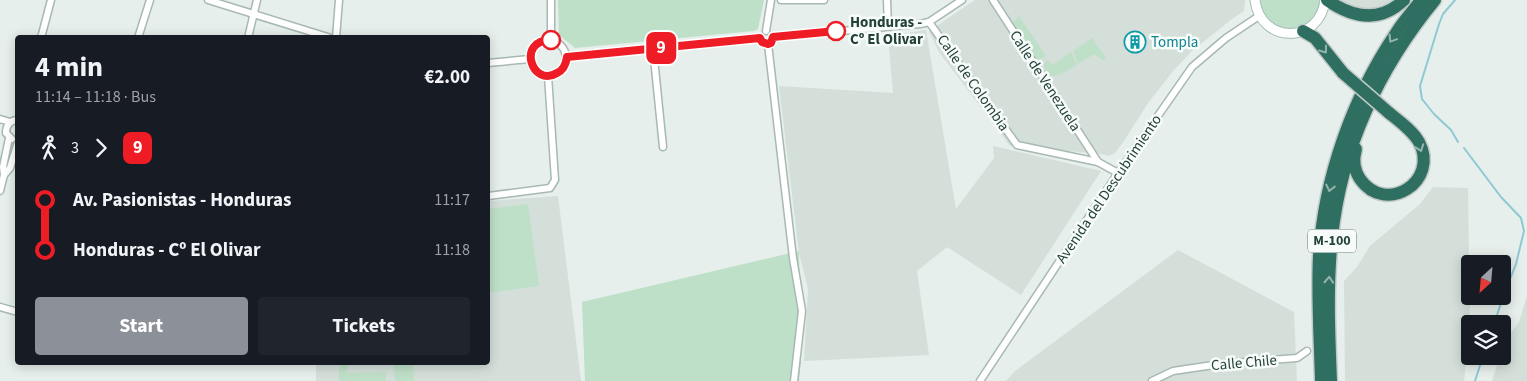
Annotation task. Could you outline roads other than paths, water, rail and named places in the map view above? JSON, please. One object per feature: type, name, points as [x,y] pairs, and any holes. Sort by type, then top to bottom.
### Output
[{"type":"highway","points":[[1326,0],[1355,13],[1371,16],[1394,9],[1404,0]]},
{"type":"highway","name":"M-100","points":[[1321,381],[1319,257],[1325,209],[1334,168],[1358,100],[1375,67],[1396,32],[1421,0]]},
{"type":"highway","name":"M-100","points":[[1331,381],[1328,309],[1332,236],[1343,171],[1356,132],[1385,73],[1405,38],[1435,0]]},
{"type":"highway","points":[[1303,31],[1315,38],[1343,72],[1406,126],[1419,142],[1423,154],[1423,166],[1420,176],[1405,191],[1393,195],[1378,194],[1365,186],[1356,173],[1354,156],[1369,106]]},
{"type":"highway","points":[[1328,309],[1334,336],[1337,381]]},
{"type":"main road","points":[[1255,0],[1259,16],[1266,24],[1274,30],[1284,33],[1303,31],[1318,19],[1326,0]]},
{"type":"street","points":[[42,35],[51,0]]},
{"type":"street","points":[[139,35],[150,0]]},
{"type":"street","points":[[208,0],[322,35]]},
{"type":"street","points":[[249,35],[257,0]]},
{"type":"street","points":[[336,35],[339,0]]},
{"type":"street","points":[[551,0],[551,40]]},
{"type":"street","points":[[760,38],[766,31],[771,0]]},
{"type":"street","points":[[781,0],[824,0]]},
{"type":"street","points":[[888,0],[888,26]]},
{"type":"street","points":[[773,37],[930,22],[962,0]]},
{"type":"street","name":"Calle de Venezuela","points":[[993,0],[1098,162]]},
{"type":"street","name":"Avenida del Descubrimiento","points":[[980,381],[1118,173],[1192,67],[1226,38],[1259,16]]},
{"type":"street","name":"Calle de Colombia","points":[[930,22],[1017,145],[1098,162]]},
{"type":"street","points":[[766,31],[770,32],[773,37]]},
{"type":"street","points":[[768,44],[771,43],[773,37]]},
{"type":"street","points":[[567,57],[760,38]]},
{"type":"street","points":[[760,38],[762,42],[768,44]]},
{"type":"street","points":[[551,40],[562,46],[567,57],[566,63],[559,73],[548,76],[538,72],[530,59],[536,44],[551,40]]},
{"type":"street","points":[[768,44],[793,258],[802,310],[794,381]]},
{"type":"street","points":[[653,48],[663,147]]},
{"type":"street","points":[[490,63],[530,59]]},
{"type":"street","points":[[490,196],[539,191],[550,188],[555,180],[548,76]]},
{"type":"street","points":[[0,120],[15,119]]},
{"type":"street","points":[[0,191],[9,137],[6,130],[15,119]]},
{"type":"street","points":[[0,131],[15,140]]},
{"type":"street","points":[[4,175],[10,168],[15,151]]},
{"type":"street","points":[[1098,162],[1118,173]]},
{"type":"street","points":[[0,308],[15,311]]},
{"type":"street","name":"Calle Chile","points":[[1152,381],[1173,371],[1220,364],[1297,358],[1307,351]]},
{"type":"waterway","points":[[1455,0],[1443,14],[1420,86],[1422,99],[1451,130],[1458,142]]},
{"type":"waterway","points":[[1464,148],[1501,197],[1521,218],[1524,231],[1516,264],[1497,315]]},
{"type":"waterway","points":[[1475,381],[1480,365]]},
{"type":"place","name":"Honduras - Cº El Olivar","points":[[836,31]]},
{"type":"place","name":"Tompla","points":[[1135,42]]}]
